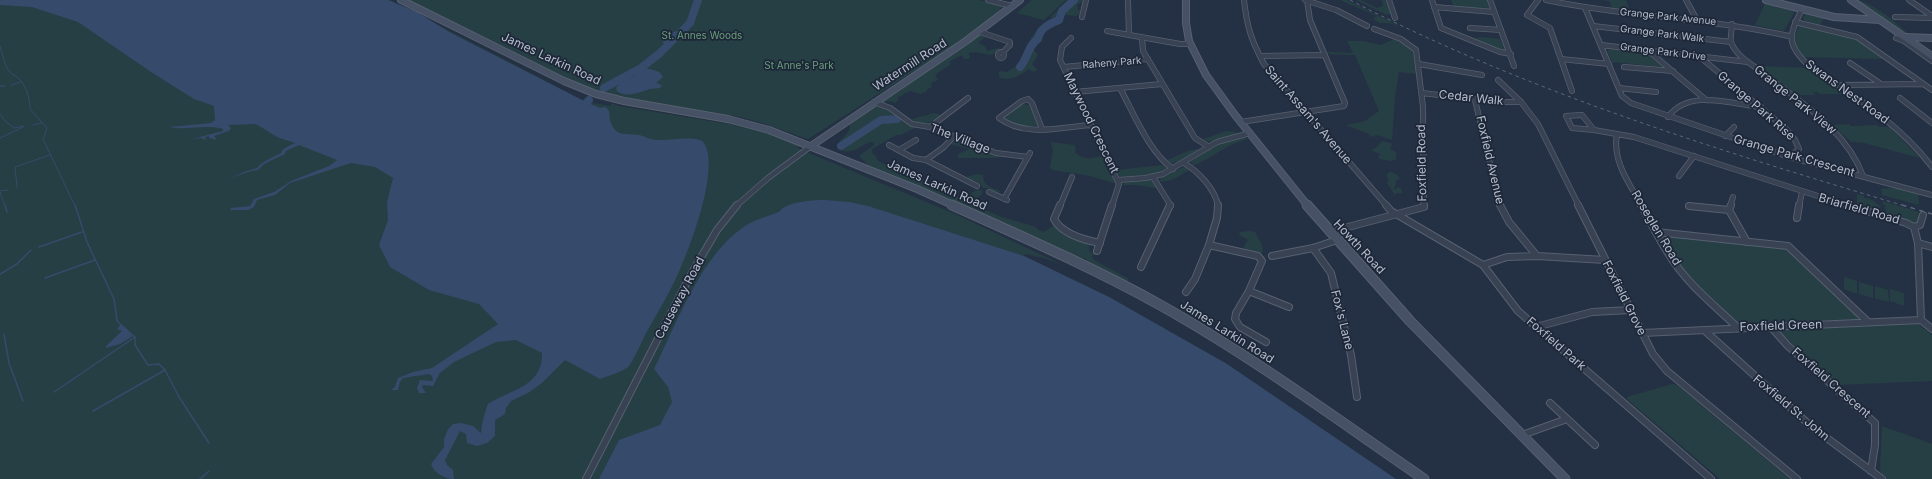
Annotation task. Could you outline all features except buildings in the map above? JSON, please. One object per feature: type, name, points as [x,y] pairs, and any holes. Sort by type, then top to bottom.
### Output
[{"type":"main road","name":"James Larkin Road","points":[[401,0],[564,81],[596,94],[624,101],[740,122],[769,130],[916,189],[1082,264],[1162,306],[1274,376],[1424,479]]},
{"type":"main road","name":"Watermill Road","points":[[811,146],[874,102],[980,32],[1020,0]]},
{"type":"main road","name":"Howth Road","points":[[1186,0],[1186,31],[1190,44],[1208,79],[1305,204],[1329,232],[1460,373],[1566,479]]},
{"type":"main road","points":[[1766,0],[1821,14],[1851,19],[1878,18]]},
{"type":"main road","points":[[1851,0],[1906,37],[1930,56]]},
{"type":"main road","points":[[1906,37],[1932,38]]},
{"type":"street","points":[[988,0],[1012,6]]},
{"type":"street","points":[[1082,17],[1086,0]]},
{"type":"street","points":[[1128,0],[1128,35]]},
{"type":"street","name":"Saint Assam's Avenue","points":[[1244,0],[1246,26],[1260,56],[1271,74],[1391,211],[1398,215]]},
{"type":"street","points":[[1241,122],[1342,107],[1345,104],[1310,20],[1306,0],[1336,10],[1366,26]]},
{"type":"street","points":[[1389,0],[1395,18]]},
{"type":"street","points":[[1432,0],[1442,28],[1500,52],[1511,54]]},
{"type":"street","points":[[1490,0],[1511,54],[1514,66]]},
{"type":"street","points":[[1538,0],[1526,13],[1550,28],[1572,91]]},
{"type":"street","name":"Grange Park Avenue","points":[[1546,0],[1585,8],[1732,24],[1789,36]]},
{"type":"street","points":[[1686,0],[1697,20]]},
{"type":"street","points":[[1909,0],[1932,17]]},
{"type":"street","points":[[1434,7],[1494,12]]},
{"type":"street","name":"Grange Park Crescent","points":[[1585,8],[1622,96],[1631,103],[1668,117],[1790,157],[1863,176]]},
{"type":"street","points":[[1789,36],[1802,9]]},
{"type":"street","points":[[1895,17],[1932,17]]},
{"type":"street","points":[[1795,22],[1857,38],[1932,90]]},
{"type":"street","points":[[1731,42],[1732,24]]},
{"type":"street","name":"Grange Park Walk","points":[[1592,26],[1731,42]]},
{"type":"street","points":[[1470,28],[1501,30]]},
{"type":"street","points":[[1374,29],[1401,39],[1416,50],[1422,93]]},
{"type":"street","points":[[1106,31],[1180,44],[1190,44]]},
{"type":"street","points":[[980,32],[1010,42],[1010,46],[1002,53]]},
{"type":"street","name":"Swans Nest Road","points":[[1789,36],[1790,44],[1801,59],[1904,135],[1932,167]]},
{"type":"street","points":[[1064,67],[1060,60],[1059,52],[1066,40],[1071,38]]},
{"type":"street","points":[[1142,38],[1143,51],[1162,84],[1195,138],[1208,147]]},
{"type":"street","points":[[1896,38],[1930,56],[1932,61]]},
{"type":"street","name":"Grange Park View","points":[[1731,42],[1748,62],[1838,134],[1852,150],[1863,176]]},
{"type":"street","name":"Grange Park Drive","points":[[1601,45],[1748,62]]},
{"type":"street","points":[[1650,51],[1706,100]]},
{"type":"street","points":[[1260,56],[1325,55]]},
{"type":"street","name":"Grange Park Rise","points":[[1700,57],[1781,124],[1797,142],[1799,149],[1790,157]]},
{"type":"street","name":"Raheny Park","points":[[1064,67],[1148,59]]},
{"type":"street","points":[[1561,59],[1609,64]]},
{"type":"street","points":[[1850,63],[1881,84]]},
{"type":"street","points":[[1419,64],[1482,75]]},
{"type":"street","points":[[1624,66],[1673,71]]},
{"type":"street","name":"Maywood Crescent","points":[[1064,67],[1118,180]]},
{"type":"street","name":"Foxfield Grove","points":[[1498,80],[1521,102],[1538,124],[1653,354],[1667,371],[1797,479]]},
{"type":"street","points":[[1075,92],[1162,84]]},
{"type":"street","points":[[1837,86],[1923,84]]},
{"type":"street","points":[[1120,88],[1154,150],[1163,162],[1173,169]]},
{"type":"street","points":[[1619,88],[1656,92]]},
{"type":"street","name":"Cedar Walk","points":[[1422,93],[1475,100],[1521,102]]},
{"type":"street","name":"Foxfield Road","points":[[1329,232],[1424,207],[1422,93]]},
{"type":"street","points":[[930,127],[968,98]]},
{"type":"street","points":[[1900,98],[1932,123]]},
{"type":"street","points":[[1042,129],[1032,103],[1028,99],[1022,101],[999,118],[1021,129],[1042,129],[1091,125]]},
{"type":"street","name":"Foxfield Avenue","points":[[1475,100],[1501,209],[1509,222],[1537,256]]},
{"type":"street","points":[[1668,117],[1681,104],[1706,100],[1762,108]]},
{"type":"street","name":"The Village","points":[[874,102],[890,108],[907,122],[930,127],[996,153],[1029,155],[1006,200],[988,192]]},
{"type":"street","name":"Briarfield Road","points":[[1594,130],[1585,117],[1566,116],[1568,123],[1572,128],[1634,136],[1802,192],[1906,222],[1914,227]]},
{"type":"street","name":"Grange Park Crescent","points":[[1725,136],[1734,127]]},
{"type":"street","points":[[1097,251],[1119,184],[1118,180],[1153,177],[1173,169],[1217,142],[1233,136],[1250,133]]},
{"type":"street","name":"Roseglen Road","points":[[1617,134],[1615,145],[1618,162],[1656,232],[1676,265],[1707,299],[1737,327]]},
{"type":"street","points":[[926,160],[944,147],[954,136]]},
{"type":"street","points":[[899,150],[916,140]]},
{"type":"street","points":[[889,145],[913,158],[926,160],[977,186]]},
{"type":"street","name":"Causeway Road","points":[[586,479],[689,278],[717,230],[741,200],[811,146]]},
{"type":"street","points":[[1679,176],[1694,156]]},
{"type":"street","points":[[1184,162],[1196,170],[1217,203],[1218,210],[1209,245],[1195,279],[1186,292]]},
{"type":"street","points":[[1863,176],[1932,194]]},
{"type":"street","points":[[1072,177],[1054,219],[1055,222],[1057,226],[1074,234],[1100,243]]},
{"type":"street","points":[[1141,267],[1171,206],[1153,177]]},
{"type":"street","points":[[1878,180],[1879,187]]},
{"type":"street","name":"Briarfield Road","points":[[1797,218],[1802,192]]},
{"type":"street","points":[[1733,197],[1729,210],[1747,242]]},
{"type":"street","points":[[1689,206],[1729,210]]},
{"type":"street","name":"Foxfield Park","points":[[1398,215],[1482,265],[1504,294],[1536,327],[1711,479]]},
{"type":"street","points":[[1923,215],[1920,225],[1914,227],[1918,243],[1921,320],[1932,328]]},
{"type":"street","points":[[1656,232],[1781,245],[1792,248],[1868,322]]},
{"type":"street","points":[[1272,256],[1313,248],[1337,240]]},
{"type":"street","points":[[1918,243],[1932,247]]},
{"type":"street","points":[[1209,245],[1254,254],[1261,258],[1262,260],[1259,269],[1249,292],[1236,313],[1235,319],[1240,327],[1266,342]]},
{"type":"street","name":"Fox's Lane","points":[[1313,248],[1331,273],[1351,355],[1357,397]]},
{"type":"street","points":[[1482,265],[1507,257],[1537,256],[1605,260]]},
{"type":"street","points":[[1249,292],[1289,307]]},
{"type":"street","points":[[1536,327],[1592,312],[1631,310]]},
{"type":"street","name":"Foxfield Green","points":[[1642,333],[1737,327],[1921,320]]},
{"type":"street","name":"Foxfield Crescent","points":[[1770,326],[1788,346],[1876,423],[1876,445],[1871,471]]},
{"type":"street","name":"Foxfield St. John","points":[[1704,330],[1767,389],[1849,457],[1882,479]]},
{"type":"street","points":[[1550,403],[1595,445]]},
{"type":"street","points":[[1522,435],[1567,419]]},
{"type":"green space","points":[[0,0],[390,0],[586,102],[611,106],[611,103],[619,106],[730,124],[622,104],[723,121],[762,130],[798,145],[798,148],[804,151],[955,214],[1065,266],[1044,258],[1025,254],[1024,256],[1109,297],[1227,364],[1395,479],[0,479]]},
{"type":"green space","name":"St Anne's Park","points":[[407,0],[979,0],[1003,6],[995,15],[950,48],[808,139],[744,118],[653,103],[613,95],[593,89],[574,82]]},
{"type":"green space","points":[[1032,0],[1066,0],[1044,20],[1017,13]]},
{"type":"green space","points":[[1066,0],[1085,0],[1077,5],[1078,9],[1082,12],[1076,16],[1065,15],[1057,22],[1054,21],[1051,16],[1069,1]]},
{"type":"green space","points":[[1340,0],[1347,0],[1401,27],[1389,23],[1380,23],[1373,19],[1377,16]]},
{"type":"green space","points":[[1356,0],[1361,0],[1377,8],[1383,6],[1382,0],[1387,0],[1392,13],[1387,15]]},
{"type":"green space","points":[[1451,0],[1487,0],[1490,8],[1454,7]]},
{"type":"green space","points":[[1604,0],[1626,0],[1630,11],[1612,9],[1610,2]]},
{"type":"green space","points":[[1855,0],[1861,1],[1876,8],[1910,35],[1903,33],[1887,22],[1890,22],[1886,21]]},
{"type":"green space","points":[[1765,3],[1793,11],[1794,13],[1784,31],[1755,25]]},
{"type":"green space","points":[[1807,13],[1824,17],[1820,26],[1804,20],[1803,17]]},
{"type":"green space","points":[[1044,24],[1055,25],[1047,29],[1037,42],[1033,41],[1031,38],[1038,28]]},
{"type":"green space","points":[[1800,24],[1854,38],[1884,59],[1804,57],[1797,50],[1793,40]]},
{"type":"green space","points":[[980,35],[985,37],[978,43],[985,46],[987,51],[998,48],[1002,50],[991,55],[976,52],[969,53],[970,58],[968,59],[964,59],[962,55],[949,62],[951,64],[935,75],[938,80],[931,83],[932,87],[927,89],[927,91],[921,94],[910,91],[897,98],[899,99],[895,103],[890,101],[883,103],[881,102]]},
{"type":"green space","points":[[1479,37],[1500,39],[1505,51],[1474,40]]},
{"type":"green space","points":[[1394,39],[1410,48],[1414,56],[1417,74],[1399,72],[1395,96],[1392,140],[1377,135],[1370,137],[1369,134],[1346,125],[1365,121],[1379,111],[1355,55],[1329,54],[1328,52],[1353,53],[1347,41],[1362,41],[1381,45]]},
{"type":"green space","points":[[1611,48],[1648,54],[1663,67],[1612,62],[1607,51]]},
{"type":"green space","points":[[1028,49],[1033,49],[1038,55],[1032,64],[1037,70],[1034,72],[1028,69],[1018,76],[1010,79],[999,77],[999,71],[1007,72],[1024,61]]},
{"type":"green space","points":[[1758,66],[1809,68],[1843,94],[1820,94],[1813,92],[1815,95],[1794,95]]},
{"type":"green space","points":[[1021,104],[1031,105],[1038,126],[1026,128],[1004,119]]},
{"type":"green space","points":[[876,106],[884,107],[915,128],[900,135],[896,135],[872,149],[872,153],[878,161],[963,199],[978,189],[982,191],[982,194],[970,203],[999,216],[1036,227],[1038,230],[1044,232],[1053,226],[1088,244],[1089,251],[1094,254],[1092,257],[1094,260],[1129,279],[1127,282],[1088,263],[1085,258],[1082,259],[1070,255],[930,191],[869,166],[859,156],[874,145],[873,142],[846,152],[838,148],[838,144],[849,129],[850,123]]},
{"type":"green space","points":[[934,113],[942,115],[931,122],[923,124],[912,119]]},
{"type":"green space","points":[[1849,124],[1851,126],[1876,125],[1879,127],[1890,127],[1920,158],[1864,143],[1851,142],[1832,125]]},
{"type":"green space","points":[[1226,131],[1236,132],[1237,136],[1248,139],[1227,147],[1195,165],[1192,164],[1191,161],[1195,158],[1174,163],[1167,163],[1168,160],[1191,150],[1201,149],[1206,151],[1213,142],[1205,141],[1204,139]]},
{"type":"green space","points":[[955,139],[1000,155],[998,158],[958,158],[958,154],[969,149],[950,144]]},
{"type":"green space","points":[[1382,141],[1394,144],[1392,144],[1390,149],[1396,152],[1396,159],[1391,161],[1379,159],[1378,157],[1380,154],[1371,150],[1377,147]]},
{"type":"green space","points":[[1051,142],[1074,145],[1076,148],[1075,152],[1084,158],[1102,156],[1106,167],[1115,181],[1113,183],[1090,176],[1053,170],[1050,167],[1053,151]]},
{"type":"green space","points":[[1162,165],[1167,168],[1158,174],[1122,177],[1117,174],[1117,170]]},
{"type":"green space","points":[[1187,166],[1191,169],[1176,178],[1164,182],[1160,181],[1161,176]]},
{"type":"green space","points":[[1389,172],[1392,172],[1399,177],[1400,179],[1396,180],[1394,189],[1396,190],[1397,187],[1402,189],[1402,193],[1397,193],[1395,195],[1387,183],[1389,179],[1386,177]]},
{"type":"green space","points":[[976,174],[983,175],[984,181],[987,185],[999,190],[1000,192],[996,193],[989,188],[983,188],[979,182],[970,180],[967,177]]},
{"type":"green space","points":[[1153,179],[1158,186],[1156,188],[1123,185],[1124,183],[1122,181]]},
{"type":"green space","points":[[1896,188],[1918,193],[1919,205],[1882,195],[1881,189]]},
{"type":"green space","points":[[1857,194],[1872,200],[1880,206],[1880,211],[1857,205]]},
{"type":"green space","points":[[1883,201],[1919,212],[1917,224],[1886,213],[1885,205],[1882,204]]},
{"type":"green space","points":[[1240,232],[1255,232],[1262,245],[1263,252],[1257,253],[1244,249],[1244,246],[1248,240],[1239,235]]},
{"type":"green space","points":[[1667,235],[1788,248],[1858,316],[1857,319],[1743,324],[1736,322],[1725,314],[1704,294],[1685,272],[1662,237]]},
{"type":"green space","points":[[1844,277],[1857,281],[1857,294],[1844,289]]},
{"type":"green space","points":[[1859,282],[1873,286],[1873,298],[1859,294]]},
{"type":"green space","points":[[1875,286],[1888,290],[1889,302],[1875,298]]},
{"type":"green space","points":[[1890,289],[1904,293],[1904,306],[1890,301]]},
{"type":"green space","points":[[1918,324],[1932,335],[1932,381],[1837,385],[1778,330]]},
{"type":"green space","points":[[1672,384],[1677,385],[1790,479],[1720,479],[1627,399],[1627,397]]},
{"type":"green space","points":[[1882,426],[1932,444],[1932,479],[1887,479],[1882,475],[1880,469]]},
{"type":"water","points":[[0,0],[388,0],[417,12],[451,33],[586,102],[600,108],[607,108],[612,126],[615,130],[622,134],[639,135],[654,140],[695,139],[703,142],[708,153],[709,169],[702,208],[696,229],[666,298],[628,367],[600,379],[565,360],[542,383],[528,393],[511,401],[506,408],[505,414],[495,420],[495,436],[487,443],[477,446],[467,443],[466,434],[460,431],[445,460],[447,465],[453,470],[454,479],[447,478],[437,473],[431,464],[444,447],[444,439],[448,429],[453,424],[461,423],[473,426],[481,433],[483,418],[488,404],[524,386],[531,380],[537,373],[541,364],[542,353],[516,340],[496,342],[454,362],[440,373],[433,386],[423,385],[422,387],[426,393],[419,393],[417,388],[420,380],[433,381],[432,376],[429,374],[403,378],[400,382],[398,390],[391,390],[395,387],[398,378],[413,372],[432,368],[498,324],[479,304],[429,290],[390,267],[379,245],[388,220],[387,202],[393,178],[375,167],[351,163],[290,183],[275,195],[257,200],[254,207],[248,210],[230,210],[231,208],[250,206],[254,199],[274,192],[291,181],[329,166],[337,160],[299,145],[286,151],[285,154],[264,164],[258,170],[228,179],[257,168],[265,161],[281,153],[285,148],[295,143],[277,137],[256,124],[228,125],[231,128],[229,131],[214,136],[217,140],[209,138],[209,136],[205,137],[206,140],[201,138],[192,139],[223,131],[223,129],[210,127],[169,127],[211,123],[215,120],[214,106],[194,99],[151,72],[78,22],[32,7],[0,5]]},
{"type":"water","points":[[679,31],[680,35],[673,43],[664,44],[664,37],[672,32]]},
{"type":"water","points":[[644,68],[656,71],[662,75],[663,77],[656,83],[662,85],[660,88],[628,95],[617,91],[616,88],[620,83],[635,76]]},
{"type":"water","points":[[825,200],[849,202],[868,206],[1024,256],[1109,297],[1227,364],[1396,479],[599,479],[619,440],[660,425],[672,402],[668,387],[654,369],[681,311],[715,254],[729,239],[752,222],[777,213],[783,208],[798,202]]},
{"type":"water","points":[[121,324],[133,336],[120,344],[106,348],[106,346],[122,331],[117,329]]},
{"type":"waterway","points":[[604,88],[641,68],[660,53],[690,23],[698,0]]},
{"type":"waterway","points":[[1020,67],[1030,48],[1038,39],[1043,29],[1059,20],[1062,11],[1074,0]]},
{"type":"waterway","points":[[0,46],[8,69],[21,81],[25,88],[30,109],[47,128],[43,139],[75,206]]},
{"type":"waterway","points":[[11,85],[20,82]]},
{"type":"waterway","points":[[0,86],[5,86]]},
{"type":"waterway","points":[[586,103],[589,100]]},
{"type":"waterway","points":[[0,114],[4,120],[14,128],[24,126]]},
{"type":"waterway","points":[[841,146],[881,120],[897,119]]},
{"type":"waterway","points":[[33,125],[41,123]]},
{"type":"waterway","points":[[0,138],[23,127]]},
{"type":"waterway","points":[[17,187],[15,167],[50,155]]},
{"type":"waterway","points":[[0,191],[8,190]]},
{"type":"waterway","points":[[0,192],[5,206]]},
{"type":"waterway","points":[[5,205],[7,212]]},
{"type":"waterway","points":[[75,205],[87,242],[114,299],[117,321],[135,337]]},
{"type":"waterway","points":[[39,247],[82,232]]},
{"type":"waterway","points":[[0,274],[17,264],[31,250]]},
{"type":"waterway","points":[[45,278],[95,260]]},
{"type":"waterway","points":[[4,334],[9,363],[23,401]]},
{"type":"waterway","points":[[54,392],[135,337]]},
{"type":"waterway","points":[[135,337],[135,345],[148,365],[159,364],[165,370]]},
{"type":"waterway","points":[[93,411],[165,370]]},
{"type":"waterway","points":[[165,370],[179,397],[209,443]]},
{"type":"waterway","points":[[200,479],[209,471]]},
{"type":"railway","points":[[1350,0],[1416,33],[1484,63],[1623,116],[1764,163],[1905,206]]},
{"type":"railway","points":[[1902,205],[1932,214]]},
{"type":"park label","name":"St. Annes Woods","points":[[702,36]]}]
